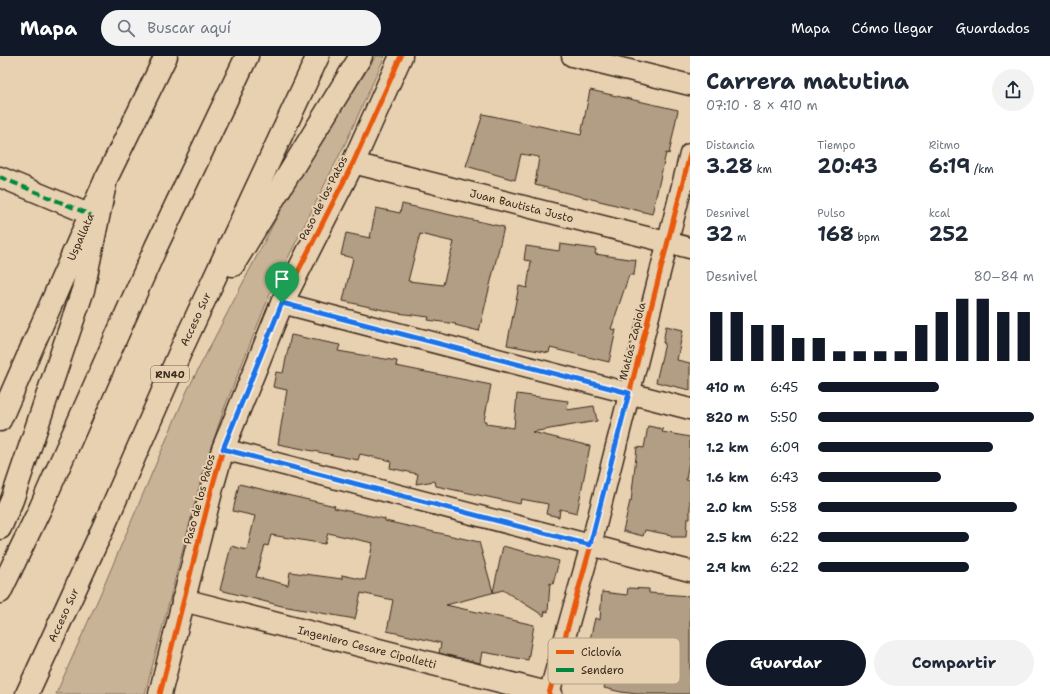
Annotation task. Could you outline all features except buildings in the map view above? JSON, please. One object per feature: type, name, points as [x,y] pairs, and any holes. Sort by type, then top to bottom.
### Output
[{"type":"main road","name":"Uspallata","points":[[0,420],[106,180],[166,56]]},
{"type":"main road","points":[[0,592],[43,503],[156,247],[247,56]]},
{"type":"main road","name":"Acceso Sur","points":[[27,694],[104,526],[181,350],[318,56]]},
{"type":"main road","points":[[181,350],[361,56]]},
{"type":"main road","name":"Paso de los Patos","points":[[160,694],[223,449],[282,303],[352,163],[402,56]]},
{"type":"main road","points":[[0,528],[14,493],[82,290],[106,180]]},
{"type":"main road","name":"Ingeniero Cesare Cipolletti","points":[[183,600],[550,694]]},
{"type":"street","points":[[572,56],[690,85]]},
{"type":"street","name":"Matías Zapiola","points":[[565,638],[690,154]]},
{"type":"street","name":"Juan Bautista Justo","points":[[352,163],[690,248]]},
{"type":"street","points":[[0,177],[91,215]]},
{"type":"street","points":[[282,303],[690,409]]},
{"type":"street","points":[[223,449],[690,571]]},
{"type":"street","name":"Matías Zapiola","points":[[550,694],[553,684]]},
{"type":"shaded area","points":[[376,56],[385,56],[345,144],[270,294],[224,409],[203,472],[145,694],[56,694],[187,391],[292,188]]},
{"type":"marked path","points":[[0,177],[91,215]]},
{"type":"cycle path","points":[[160,694],[223,449],[282,303],[353,163],[401,56]]},
{"type":"cycle path","points":[[565,638],[591,545],[690,154]]},
{"type":"cycle path","points":[[549,694],[552,684]]},
{"type":"route","points":[[282,303],[629,393],[590,545],[223,449],[282,303]]}]
